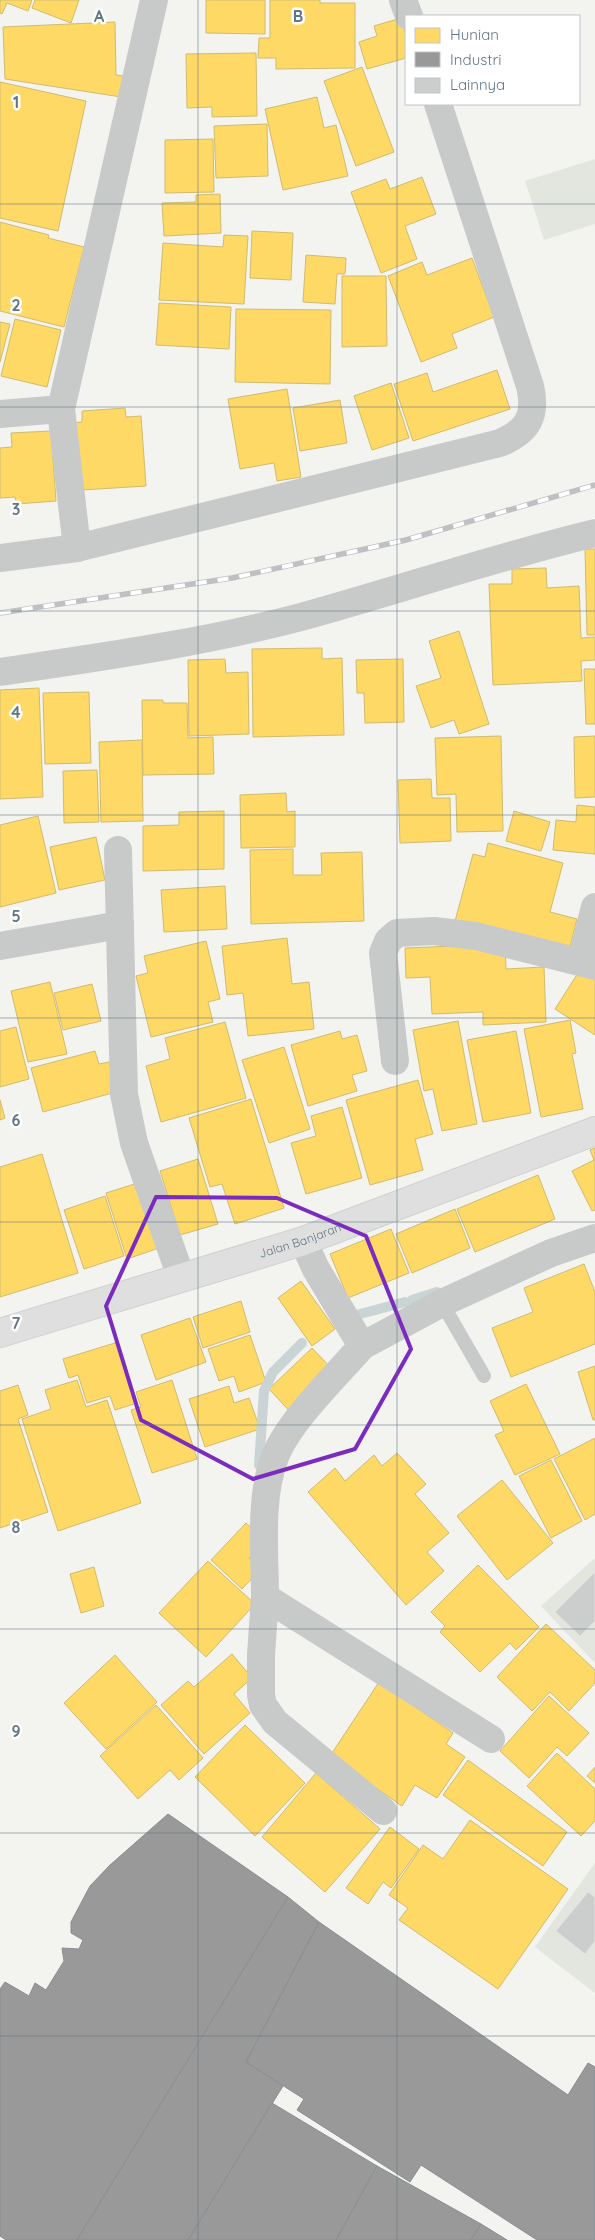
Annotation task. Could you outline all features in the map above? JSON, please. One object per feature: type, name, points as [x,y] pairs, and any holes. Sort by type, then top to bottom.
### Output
[{"type":"street","points":[[77,548],[61,409],[154,0]]},
{"type":"street","points":[[404,0],[409,15]]},
{"type":"street","points":[[0,558],[77,548],[500,443],[513,437],[526,426],[532,413],[533,405],[530,386],[438,105]]},
{"type":"street","points":[[0,414],[61,409]]},
{"type":"street","points":[[0,672],[105,656],[258,627],[508,556],[595,534]]},
{"type":"street","points":[[118,850],[122,1062],[128,1118],[134,1142],[181,1277]]},
{"type":"street","points":[[395,1061],[383,953],[388,941],[397,933],[434,931],[476,936],[588,964],[595,907]]},
{"type":"street","points":[[0,946],[120,925]]},
{"type":"street","name":"Jalan Banjaran","points":[[0,1333],[303,1241],[595,1131]]},
{"type":"street","points":[[383,1811],[275,1722],[268,1714],[261,1695],[267,1495],[275,1457],[294,1425],[356,1336],[442,1303],[551,1253],[595,1238]]},
{"type":"street","points":[[303,1241],[316,1269],[356,1336]]},
{"type":"street","points":[[265,1597],[491,1739]]},
{"type":"lane","points":[[442,1303],[484,1376]]},
{"type":"highlighted area","points":[[156,1197],[277,1198],[366,1236],[411,1349],[355,1449],[253,1479],[141,1420],[106,1306]]},
{"type":"shaded area","points":[[595,159],[595,224],[544,240],[525,181]]},
{"type":"shaded area","points":[[595,1558],[595,1663],[541,1606]]},
{"type":"shaded area","points":[[595,1863],[595,1993],[535,1947]]},
{"type":"building: Hunian","points":[[0,0],[32,0],[28,11],[7,3],[2,14],[0,13]]},
{"type":"building: Hunian","points":[[35,0],[79,0],[71,23],[32,8]]},
{"type":"building: Hunian","points":[[206,0],[265,0],[265,34],[206,33]]},
{"type":"building: Hunian","points":[[270,0],[320,0],[320,3],[355,3],[355,68],[276,69],[276,58],[258,58],[259,38],[270,38]]},
{"type":"building: Hunian","points":[[401,18],[405,32],[405,58],[367,69],[359,42],[377,36],[374,26]]},
{"type":"building: Hunian","points":[[115,22],[116,75],[131,77],[128,98],[5,79],[3,27]]},
{"type":"building: Hunian","points":[[256,53],[257,116],[212,117],[212,107],[187,108],[186,54]]},
{"type":"building: Hunian","points":[[362,67],[394,152],[356,166],[324,81]]},
{"type":"building: Hunian","points":[[0,82],[86,101],[58,231],[0,218]]},
{"type":"building: Hunian","points":[[317,97],[324,128],[336,125],[348,176],[283,190],[265,109]]},
{"type":"building: Hunian","points":[[267,124],[268,176],[216,178],[214,126]]},
{"type":"building: Hunian","points":[[213,139],[214,192],[165,193],[165,140]]},
{"type":"building: Hunian","points":[[422,177],[436,214],[405,226],[417,259],[381,273],[351,192],[386,179],[390,189]]},
{"type":"building: Hunian","points":[[220,194],[221,233],[164,236],[162,203],[196,202],[196,195]]},
{"type":"building: Hunian","points":[[0,222],[49,235],[48,238],[84,247],[64,327],[0,311]]},
{"type":"building: Hunian","points":[[252,231],[293,233],[291,280],[250,278]]},
{"type":"building: Hunian","points":[[224,235],[248,236],[244,304],[159,300],[163,243],[223,247]]},
{"type":"building: Hunian","points":[[306,255],[346,258],[345,274],[337,274],[335,304],[303,302]]},
{"type":"building: Hunian","points":[[472,258],[494,317],[452,334],[457,348],[421,362],[388,276],[422,262],[427,275]]},
{"type":"building: Hunian","points":[[342,276],[386,276],[387,346],[342,347]]},
{"type":"building: Hunian","points":[[159,303],[231,307],[229,349],[156,345]]},
{"type":"building: Hunian","points":[[236,309],[331,310],[330,384],[235,382]]},
{"type":"building: Hunian","points":[[15,319],[61,330],[47,387],[1,376]]},
{"type":"building: Hunian","points":[[0,322],[10,324],[0,362]]},
{"type":"building: Hunian","points":[[497,370],[510,409],[413,441],[394,384],[427,373],[433,392]]},
{"type":"building: Hunian","points":[[391,383],[409,438],[372,450],[354,396]]},
{"type":"building: Hunian","points":[[287,389],[301,477],[277,481],[274,463],[240,469],[228,399]]},
{"type":"building: Hunian","points":[[340,400],[347,443],[300,451],[293,408]]},
{"type":"building: Hunian","points":[[125,408],[126,417],[141,416],[146,486],[81,490],[71,423],[82,422],[82,411]]},
{"type":"building: Hunian","points":[[51,431],[56,501],[16,504],[15,497],[0,498],[0,448],[12,447],[11,433]]},
{"type":"building: Hunian","points":[[585,549],[595,549],[595,635],[587,635]]},
{"type":"building: Hunian","points":[[546,568],[547,588],[579,586],[581,638],[595,637],[595,660],[581,661],[582,681],[493,685],[489,584],[512,584],[512,569]]},
{"type":"building: Hunian","points":[[459,631],[489,724],[459,734],[454,720],[431,728],[416,686],[441,678],[429,641]]},
{"type":"building: Hunian","points":[[322,648],[322,659],[342,658],[344,735],[253,737],[252,649]]},
{"type":"building: Hunian","points":[[225,659],[226,673],[248,672],[249,734],[189,736],[188,660]]},
{"type":"building: Hunian","points":[[403,659],[404,722],[365,723],[364,693],[357,693],[356,660]]},
{"type":"building: Hunian","points":[[584,669],[595,669],[595,724],[586,724]]},
{"type":"building: Hunian","points":[[39,688],[43,797],[0,799],[0,690]]},
{"type":"building: Hunian","points":[[89,692],[91,763],[45,764],[43,693]]},
{"type":"building: Hunian","points":[[142,700],[163,700],[163,703],[187,703],[188,738],[213,737],[214,774],[143,775]]},
{"type":"building: Hunian","points":[[501,736],[503,831],[457,832],[456,794],[437,795],[435,738]]},
{"type":"building: Hunian","points":[[595,736],[595,797],[575,798],[574,737]]},
{"type":"building: Hunian","points":[[142,740],[143,821],[101,822],[99,742]]},
{"type":"building: Hunian","points":[[97,770],[99,822],[64,823],[63,771]]},
{"type":"building: Hunian","points":[[431,779],[432,798],[450,798],[451,841],[400,843],[398,780]]},
{"type":"building: Hunian","points":[[286,793],[287,812],[295,811],[295,847],[241,848],[240,795]]},
{"type":"building: Hunian","points":[[577,805],[595,807],[595,854],[553,850],[556,820],[576,822]]},
{"type":"building: Hunian","points":[[224,811],[224,869],[143,871],[143,826],[179,825],[179,812]]},
{"type":"building: Hunian","points":[[514,811],[550,822],[541,851],[506,841]]},
{"type":"building: Hunian","points":[[38,816],[56,893],[0,907],[0,825]]},
{"type":"building: Hunian","points":[[96,837],[105,880],[59,890],[50,847]]},
{"type":"building: Hunian","points":[[488,843],[563,863],[550,912],[577,919],[568,955],[454,925],[473,854],[485,857]]},
{"type":"building: Hunian","points":[[293,849],[293,875],[322,875],[321,853],[362,852],[364,921],[251,924],[250,850]]},
{"type":"building: Hunian","points":[[225,886],[227,929],[164,932],[161,890]]},
{"type":"building: Hunian","points":[[287,938],[292,984],[309,982],[314,1029],[248,1036],[243,993],[227,995],[222,946]]},
{"type":"building: Hunian","points":[[206,941],[220,999],[208,1002],[213,1022],[151,1037],[136,976],[148,973],[144,956]]},
{"type":"building: Hunian","points":[[505,944],[506,969],[544,967],[546,1022],[483,1025],[483,1012],[432,1014],[430,977],[406,978],[405,948]]},
{"type":"building: Hunian","points":[[580,970],[595,980],[595,1035],[555,1009]]},
{"type":"building: Hunian","points":[[50,982],[67,1054],[28,1062],[11,991]]},
{"type":"building: Hunian","points":[[92,984],[101,1021],[63,1030],[54,993]]},
{"type":"building: Hunian","points":[[570,1020],[576,1053],[572,1054],[583,1109],[541,1117],[524,1029]]},
{"type":"building: Hunian","points":[[458,1021],[477,1124],[442,1131],[433,1089],[424,1091],[413,1030]]},
{"type":"building: Hunian","points":[[225,1022],[246,1098],[161,1122],[146,1066],[170,1059],[165,1038]]},
{"type":"building: Hunian","points":[[16,1027],[29,1079],[0,1087],[0,1031]]},
{"type":"building: Hunian","points":[[340,1031],[342,1039],[357,1035],[367,1071],[352,1075],[357,1091],[308,1106],[291,1045]]},
{"type":"building: Hunian","points":[[516,1031],[531,1113],[483,1122],[467,1040]]},
{"type":"building: Hunian","points":[[284,1047],[310,1129],[269,1143],[242,1060]]},
{"type":"building: Hunian","points":[[95,1051],[99,1064],[109,1062],[116,1092],[43,1112],[31,1068]]},
{"type":"building: Hunian","points":[[418,1080],[433,1134],[415,1139],[423,1170],[370,1185],[346,1100]]},
{"type":"building: Hunian","points":[[251,1099],[284,1208],[235,1224],[222,1184],[210,1187],[189,1118]]},
{"type":"building: Hunian","points":[[0,1100],[5,1118],[0,1120]]},
{"type":"building: Hunian","points":[[342,1107],[362,1178],[306,1194],[291,1143],[316,1136],[311,1116]]},
{"type":"building: Hunian","points":[[595,1148],[595,1210],[592,1211],[572,1171],[594,1160],[590,1150]]},
{"type":"building: Hunian","points":[[42,1154],[78,1273],[0,1297],[0,1167]]},
{"type":"building: Hunian","points":[[198,1159],[218,1224],[180,1235],[160,1171]]},
{"type":"building: Hunian","points":[[538,1175],[555,1219],[475,1252],[457,1209]]},
{"type":"building: Hunian","points":[[141,1182],[162,1247],[127,1259],[106,1193]]},
{"type":"building: Hunian","points":[[105,1196],[124,1256],[84,1269],[64,1210]]},
{"type":"building: Hunian","points":[[455,1209],[470,1248],[412,1273],[396,1234]]},
{"type":"building: Hunian","points":[[391,1229],[409,1273],[348,1298],[330,1254]]},
{"type":"building: Hunian","points":[[584,1264],[595,1292],[595,1344],[511,1377],[492,1328],[533,1312],[524,1288]]},
{"type":"building: Hunian","points":[[301,1281],[335,1329],[312,1346],[278,1298]]},
{"type":"building: Hunian","points":[[241,1301],[250,1332],[203,1348],[193,1317]]},
{"type":"building: Hunian","points":[[190,1318],[206,1362],[156,1380],[141,1335]]},
{"type":"building: Hunian","points":[[250,1335],[266,1382],[239,1392],[234,1376],[219,1381],[208,1349]]},
{"type":"building: Hunian","points":[[118,1342],[137,1403],[115,1410],[110,1396],[87,1403],[78,1375],[69,1378],[63,1359]]},
{"type":"building: Hunian","points":[[312,1348],[337,1374],[294,1416],[269,1389]]},
{"type":"building: Hunian","points":[[595,1366],[595,1420],[593,1420],[578,1372]]},
{"type":"building: Hunian","points":[[77,1380],[86,1407],[107,1400],[141,1503],[58,1531],[22,1419],[51,1409],[45,1390]]},
{"type":"building: Hunian","points":[[172,1380],[197,1459],[152,1473],[131,1410],[141,1407],[136,1392]]},
{"type":"building: Hunian","points":[[526,1384],[560,1454],[515,1475],[495,1435],[504,1431],[490,1401]]},
{"type":"building: Hunian","points":[[18,1385],[28,1415],[18,1419],[48,1512],[0,1528],[0,1391]]},
{"type":"building: Hunian","points":[[229,1386],[234,1403],[249,1398],[260,1429],[205,1447],[189,1399]]},
{"type":"building: Hunian","points":[[595,1438],[595,1514],[585,1520],[554,1459]]},
{"type":"building: Hunian","points":[[397,1453],[426,1484],[415,1494],[449,1533],[427,1552],[444,1571],[406,1605],[308,1492],[335,1468],[345,1481],[374,1455],[382,1466]]},
{"type":"building: Hunian","points":[[551,1460],[582,1521],[551,1538],[519,1476]]},
{"type":"building: Hunian","points":[[502,1480],[553,1543],[507,1580],[457,1516]]},
{"type":"building: Hunian","points":[[246,1523],[265,1540],[249,1558],[261,1569],[242,1589],[211,1560]]},
{"type":"building: Hunian","points":[[208,1561],[255,1604],[206,1657],[159,1613]]},
{"type":"building: Hunian","points":[[478,1565],[539,1627],[516,1650],[510,1643],[480,1672],[440,1632],[445,1626],[431,1612]]},
{"type":"building: Hunian","points":[[94,1567],[104,1606],[81,1613],[70,1574]]},
{"type":"building: Hunian","points":[[546,1624],[595,1670],[595,1683],[569,1711],[550,1692],[532,1711],[497,1677]]},
{"type":"building: Hunian","points":[[232,1654],[252,1678],[234,1694],[250,1713],[204,1754],[161,1705],[188,1681],[194,1687]]},
{"type":"building: Hunian","points":[[115,1655],[157,1702],[106,1749],[64,1703]]},
{"type":"building: Hunian","points":[[379,1682],[453,1733],[446,1744],[465,1757],[437,1798],[415,1785],[402,1806],[330,1756]]},
{"type":"building: Hunian","points":[[549,1696],[589,1733],[567,1756],[557,1747],[529,1778],[500,1751]]},
{"type":"building: Hunian","points":[[156,1705],[203,1758],[179,1780],[170,1770],[138,1799],[100,1756]]},
{"type":"building: Hunian","points":[[245,1725],[305,1783],[255,1836],[195,1777]]},
{"type":"building: Hunian","points":[[557,1753],[595,1789],[595,1821],[581,1836],[527,1786]]},
{"type":"building: Hunian","points":[[468,1760],[567,1832],[543,1866],[443,1795]]},
{"type":"building: Hunian","points":[[595,1767],[595,1783],[587,1776]]},
{"type":"building: Hunian","points":[[316,1773],[380,1829],[325,1892],[262,1837]]},
{"type":"building: Hunian","points":[[470,1820],[568,1889],[498,1989],[399,1920],[408,1908],[389,1895],[423,1845],[443,1859]]},
{"type":"building: Hunian","points":[[390,1827],[419,1849],[391,1888],[383,1882],[368,1904],[346,1888]]},
{"type":"building: Industri","points":[[168,1814],[288,1897],[77,2240],[6,2240],[0,2236],[0,1989],[5,1982],[29,1996],[35,1983],[46,1990],[64,1961],[62,1948],[79,1949],[83,1940],[71,1933],[71,1922],[90,1886],[110,1865]]},
{"type":"building: Industri","points":[[288,1897],[319,1922],[246,2062],[283,2086],[188,2240],[77,2240]]},
{"type":"building: Industri","points":[[319,1922],[568,2095],[588,2063],[595,2067],[595,2240],[537,2240],[421,2165],[410,2182],[297,2110],[304,2099],[246,2062]]},
{"type":"building: Industri","points":[[272,2103],[377,2166],[336,2240],[188,2240]]},
{"type":"building: Industri","points":[[377,2166],[481,2224],[471,2240],[336,2240]]},
{"type":"building: Industri","points":[[481,2224],[507,2240],[471,2240]]},
{"type":"building: Lainnya","points":[[595,1572],[595,1621],[580,1636],[555,1612]]},
{"type":"building: Lainnya","points":[[588,1892],[595,1897],[595,1941],[585,1954],[556,1931]]},
{"type":"waterway","points":[[412,1300],[437,1292]]},
{"type":"waterway","points":[[360,1314],[405,1302]]},
{"type":"waterway","points":[[259,1465],[264,1391],[273,1372],[302,1343]]},
{"type":"railway","points":[[0,613],[232,578],[406,540],[595,485]]}]
